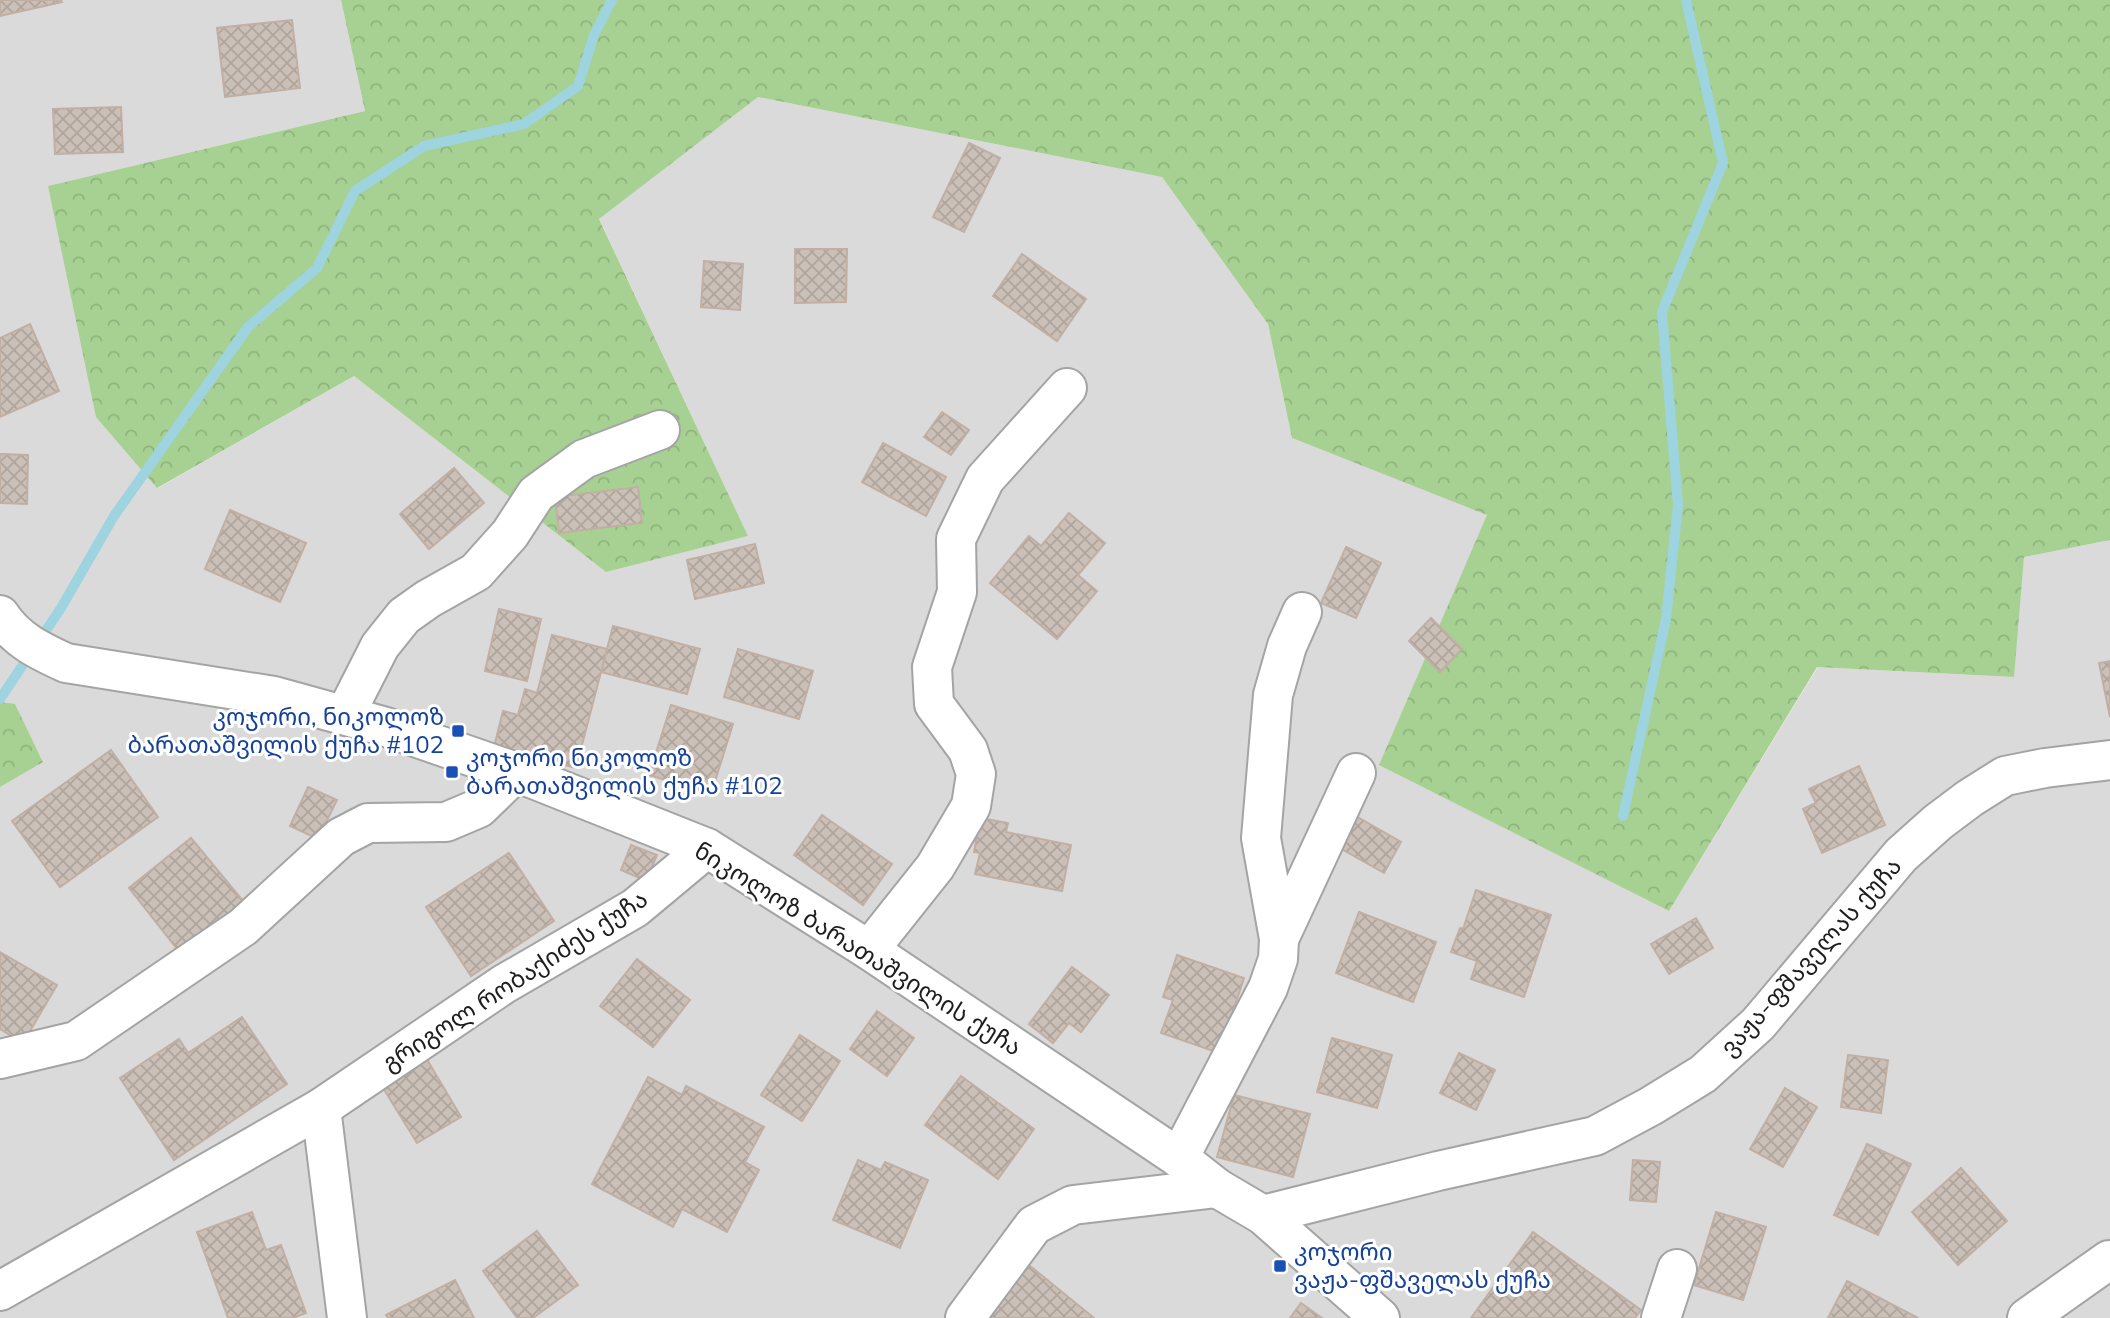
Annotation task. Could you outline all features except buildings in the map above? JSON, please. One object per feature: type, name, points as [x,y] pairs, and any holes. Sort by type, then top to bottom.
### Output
[{"type":"street","points":[[869,950],[935,867],[971,806],[976,774],[968,750],[934,704],[933,692],[932,667],[957,592],[956,540],[985,478],[1067,388]]},
{"type":"street","points":[[345,715],[380,646],[404,616],[476,572],[510,534],[536,494],[584,459],[660,430]]},
{"type":"street","points":[[1179,1158],[1268,988],[1278,959],[1279,939],[1261,838],[1273,695],[1287,646],[1302,612]]},
{"type":"street","name":"ნიკოლოზ ბარათაშვილის ქუჩა","points":[[4,622],[36,649],[66,663],[274,696],[345,715],[516,772],[707,848],[869,950],[1179,1158],[1217,1188],[1263,1215],[1380,1318]]},
{"type":"street","name":"ვაჟა-ფშაველას ქუჩა","points":[[1263,1215],[1438,1171],[1595,1136],[1651,1106],[1703,1074],[1758,1024],[1901,855],[1948,814],[2005,776],[2045,768],[2110,761]]},
{"type":"street","points":[[0,1059],[76,1041],[243,927],[341,837],[368,823],[446,822],[479,808],[516,772]]},
{"type":"street","points":[[1279,939],[1356,773]]},
{"type":"street","name":"გრიგოლ რობაქიძეს ქუჩა","points":[[0,1291],[321,1108],[504,984],[635,908],[707,848]]},
{"type":"street","points":[[321,1108],[347,1318]]},
{"type":"street","points":[[965,1318],[1034,1225],[1073,1205],[1217,1188]]},
{"type":"street","points":[[2027,1318],[2109,1260]]},
{"type":"street","points":[[1661,1318],[1677,1269]]},
{"type":"shaded area","points":[[0,0],[341,0],[365,111],[48,186],[158,488],[354,376],[606,572],[748,536],[599,218],[758,97],[1162,177],[1268,324],[1292,438],[1488,515],[1380,765],[1669,911],[1818,667],[2013,677],[2024,557],[2110,540],[2110,1318],[0,1318],[0,787],[43,761],[15,705],[0,702]]},
{"type":"green space","points":[[341,0],[2110,0],[2110,540],[2024,557],[2014,677],[1817,667],[1669,911],[1379,765],[1487,515],[1292,438],[1268,324],[1162,177],[758,97],[599,219],[748,536],[606,572],[354,376],[157,488],[96,417],[48,186],[365,111]]},
{"type":"green space","points":[[0,702],[15,704],[43,762],[0,787]]},
{"type":"waterway","points":[[0,699],[61,608],[114,516],[248,327],[317,268],[355,191],[424,146],[524,124],[578,86],[594,35],[612,0]]},
{"type":"waterway","points":[[1623,816],[1666,619],[1678,505],[1662,312],[1723,163],[1686,0]]},
{"type":"place","name":"კოჯორი, ნიკოლოზ ბარათაშვილის ქუჩა #102","points":[[458,731]]},
{"type":"place","name":"კოჯორი ნიკოლოზ ბარათაშვილის ქუჩა #102","points":[[452,772]]},
{"type":"place","name":"კოჯორი ვაჟა-ფშაველას ქუჩა","points":[[1280,1266]]}]
